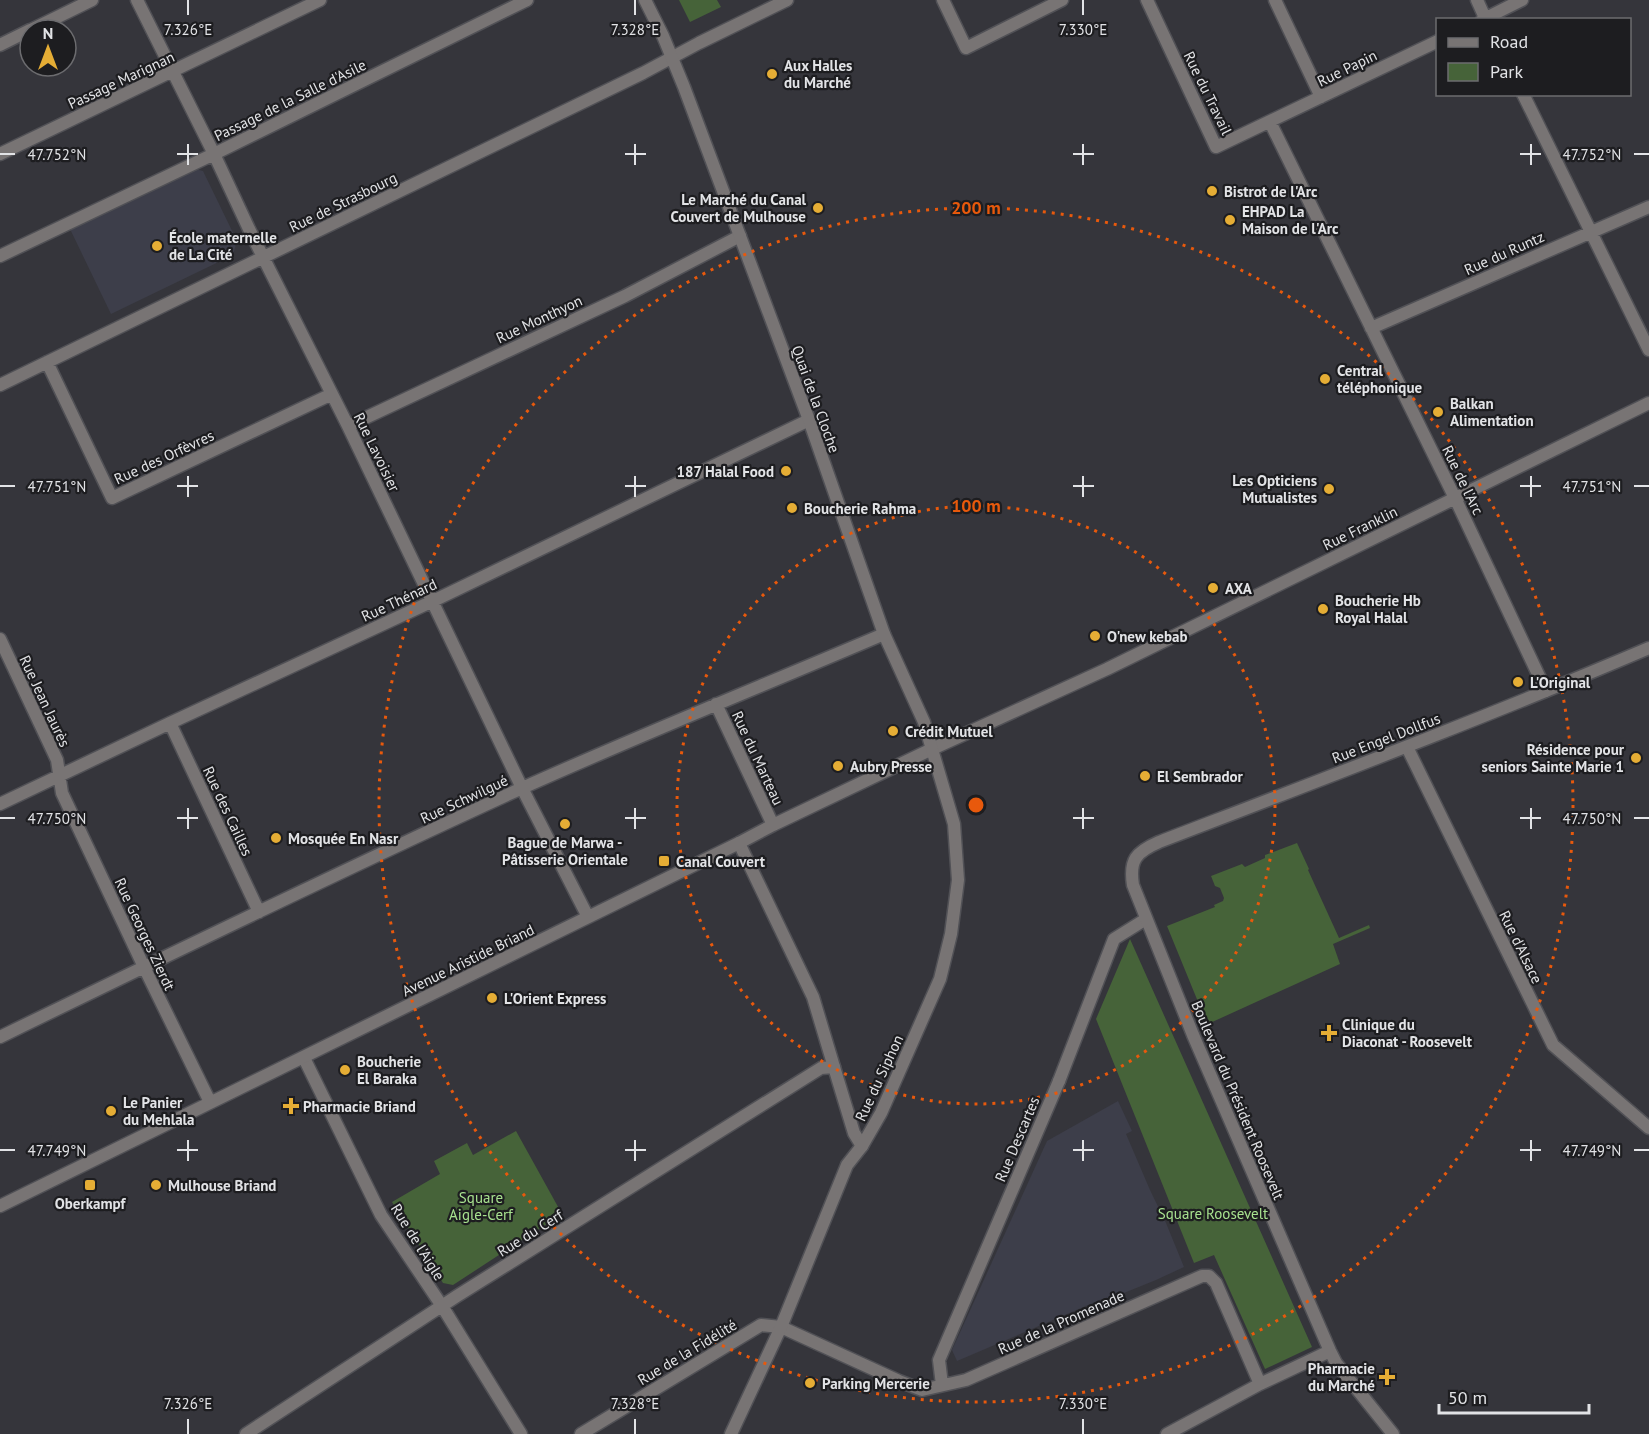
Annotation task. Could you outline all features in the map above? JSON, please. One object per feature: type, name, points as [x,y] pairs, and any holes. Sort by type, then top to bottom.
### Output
[{"type":"street","points":[[55,18],[92,0]]},
{"type":"street","name":"Rue Lavoisier","points":[[137,0],[348,426],[522,788],[588,917]]},
{"type":"street","name":"Passage Marignan","points":[[0,154],[320,0]]},
{"type":"street","name":"Passage de la Salle d'Asile","points":[[0,256],[527,0]]},
{"type":"street","name":"Quai de la Cloche","points":[[645,0],[684,87],[809,420],[884,634],[924,722],[932,749]]},
{"type":"street","name":"Rue de Strasbourg","points":[[0,385],[787,0]]},
{"type":"street","points":[[943,0],[966,48],[1062,0]]},
{"type":"street","name":"Rue du Travail","points":[[1147,0],[1216,147],[1270,122]]},
{"type":"street","points":[[1275,0],[1321,97]]},
{"type":"street","points":[[1477,0],[1485,18]]},
{"type":"street","points":[[1487,18],[1522,0]]},
{"type":"street","points":[[0,45],[18,36]]},
{"type":"street","name":"Rue Papin","points":[[1270,122],[1436,41]]},
{"type":"street","points":[[1524,96],[1649,350]]},
{"type":"street","name":"Rue de l'Arc","points":[[1270,122],[1455,498],[1546,692]]},
{"type":"street","name":"Rue du Runtz","points":[[1371,328],[1649,207]]},
{"type":"street","name":"Rue Monthyon","points":[[348,426],[625,296],[740,236]]},
{"type":"street","name":"Rue des Orfèvres","points":[[47,362],[112,498],[332,394]]},
{"type":"street","name":"Rue Franklin","points":[[1052,694],[1649,403]]},
{"type":"street","name":"Rue Thénard","points":[[0,804],[433,601],[809,420]]},
{"type":"street","name":"Rue Schwilgué","points":[[0,1037],[522,788],[884,634]]},
{"type":"street","name":"Rue Jean Jaurès","points":[[0,639],[57,760],[59,776]]},
{"type":"street","name":"Rue Engel Dollfus","points":[[1135,858],[1143,849],[1159,842],[1546,692],[1649,648]]},
{"type":"street","name":"Avenue Aristide Briand","points":[[0,1206],[773,825],[1052,694]]},
{"type":"street","name":"Rue du Marteau","points":[[716,704],[773,825]]},
{"type":"street","name":"Rue des Cailles","points":[[170,723],[259,912]]},
{"type":"street","name":"Rue d'Alsace","points":[[1407,747],[1553,1045],[1649,1128]]},
{"type":"street","name":"Rue du Siphon","points":[[731,1434],[781,1327],[848,1165],[881,1113],[940,979],[951,934],[958,880],[954,824],[932,749]]},
{"type":"street","name":"Rue Georges Zierdt","points":[[59,776],[62,793],[210,1102]]},
{"type":"street","points":[[739,843],[813,997],[854,1133],[862,1146]]},
{"type":"street","name":"Boulevard du Président Roosevelt","points":[[1135,858],[1131,871],[1133,885],[1146,919],[1193,1035],[1330,1351],[1336,1363],[1393,1434]]},
{"type":"street","name":"Rue Descartes","points":[[942,1385],[939,1360],[1059,1081],[1114,939],[1146,919]]},
{"type":"street","name":"Rue de l'Aigle","points":[[304,1058],[381,1215],[442,1306],[521,1434]]},
{"type":"street","name":"Rue du Cerf","points":[[246,1434],[442,1306],[821,1068],[834,1067]]},
{"type":"street","name":"Rue de la Promenade","points":[[781,1327],[922,1390],[966,1380],[1193,1279],[1209,1276],[1216,1283],[1260,1384]]},
{"type":"street","name":"Rue de la Fidélité","points":[[581,1434],[761,1325],[781,1327]]},
{"type":"street","points":[[1167,1434],[1260,1384],[1330,1351]]},
{"type":"shaded area","name":"École maternelle de La Cité","points":[[195,169],[203,171],[237,241],[233,255],[111,314],[70,229]]},
{"type":"shaded area","points":[[1118,1101],[1132,1131],[1126,1134],[1184,1267],[1104,1301],[1102,1299],[957,1361],[952,1350],[1047,1141]]},
{"type":"green space","points":[[679,0],[717,0],[721,7],[690,22]]},
{"type":"green space","points":[[1297,843],[1339,938],[1369,925],[1370,928],[1333,944],[1340,964],[1210,1023],[1203,1014],[1167,926],[1215,907],[1214,905],[1223,901],[1220,888],[1215,886],[1211,876],[1242,864],[1245,867],[1265,858],[1265,855]]},
{"type":"green space","name":"Square Roosevelt","points":[[1130,939],[1312,1347],[1265,1369],[1214,1255],[1194,1263],[1096,1019]]},
{"type":"green space","name":"Square Aigle-Cerf","points":[[516,1131],[562,1214],[453,1285],[443,1283],[392,1202],[440,1174],[434,1161],[467,1143],[473,1155]]},
{"type":"place","name":"Aux Halles du Marché","points":[[772,74]]},
{"type":"place","name":"Bistrot de l'Arc","points":[[1212,191]]},
{"type":"place","name":"Le Marché du Canal Couvert de Mulhouse","points":[[818,208]]},
{"type":"place","name":"EHPAD La Maison de l'Arc","points":[[1230,220]]},
{"type":"place","name":"École maternelle de La Cité","points":[[157,246]]},
{"type":"place","name":"Central téléphonique","points":[[1325,379]]},
{"type":"place","name":"Balkan Alimentation","points":[[1438,412]]},
{"type":"place","name":"187 Halal Food","points":[[786,471]]},
{"type":"place","name":"Les Opticiens Mutualistes","points":[[1329,489]]},
{"type":"place","name":"Boucherie Rahma","points":[[792,508]]},
{"type":"place","name":"AXA","points":[[1213,588]]},
{"type":"place","name":"Boucherie Hb Royal Halal","points":[[1323,609]]},
{"type":"place","name":"O'new kebab","points":[[1095,636]]},
{"type":"place","name":"L'Original","points":[[1518,682]]},
{"type":"place","name":"Crédit Mutuel","points":[[893,731]]},
{"type":"place","name":"Résidence pour seniors Sainte Marie 1","points":[[1636,758]]},
{"type":"place","name":"Aubry Presse","points":[[838,766]]},
{"type":"place","name":"El Sembrador","points":[[1145,776]]},
{"type":"place","name":"Bague de Marwa - Pâtisserie Orientale","points":[[565,824]]},
{"type":"place","name":"Mosquée En Nasr","points":[[276,838]]},
{"type":"place","name":"Canal Couvert","points":[[664,861]]},
{"type":"place","name":"L'Orient Express","points":[[492,998]]},
{"type":"place","name":"Clinique du Diaconat - Roosevelt","points":[[1329,1033]]},
{"type":"place","name":"Boucherie El Baraka","points":[[345,1070]]},
{"type":"place","name":"Pharmacie Briand","points":[[291,1106]]},
{"type":"place","name":"Le Panier du Mehlala","points":[[111,1111]]},
{"type":"place","name":"Oberkampf","points":[[90,1185]]},
{"type":"place","name":"Mulhouse Briand","points":[[156,1185]]},
{"type":"place","name":"Pharmacie du Marché","points":[[1387,1377]]},
{"type":"place","name":"Parking Mercerie","points":[[810,1383]]}]
